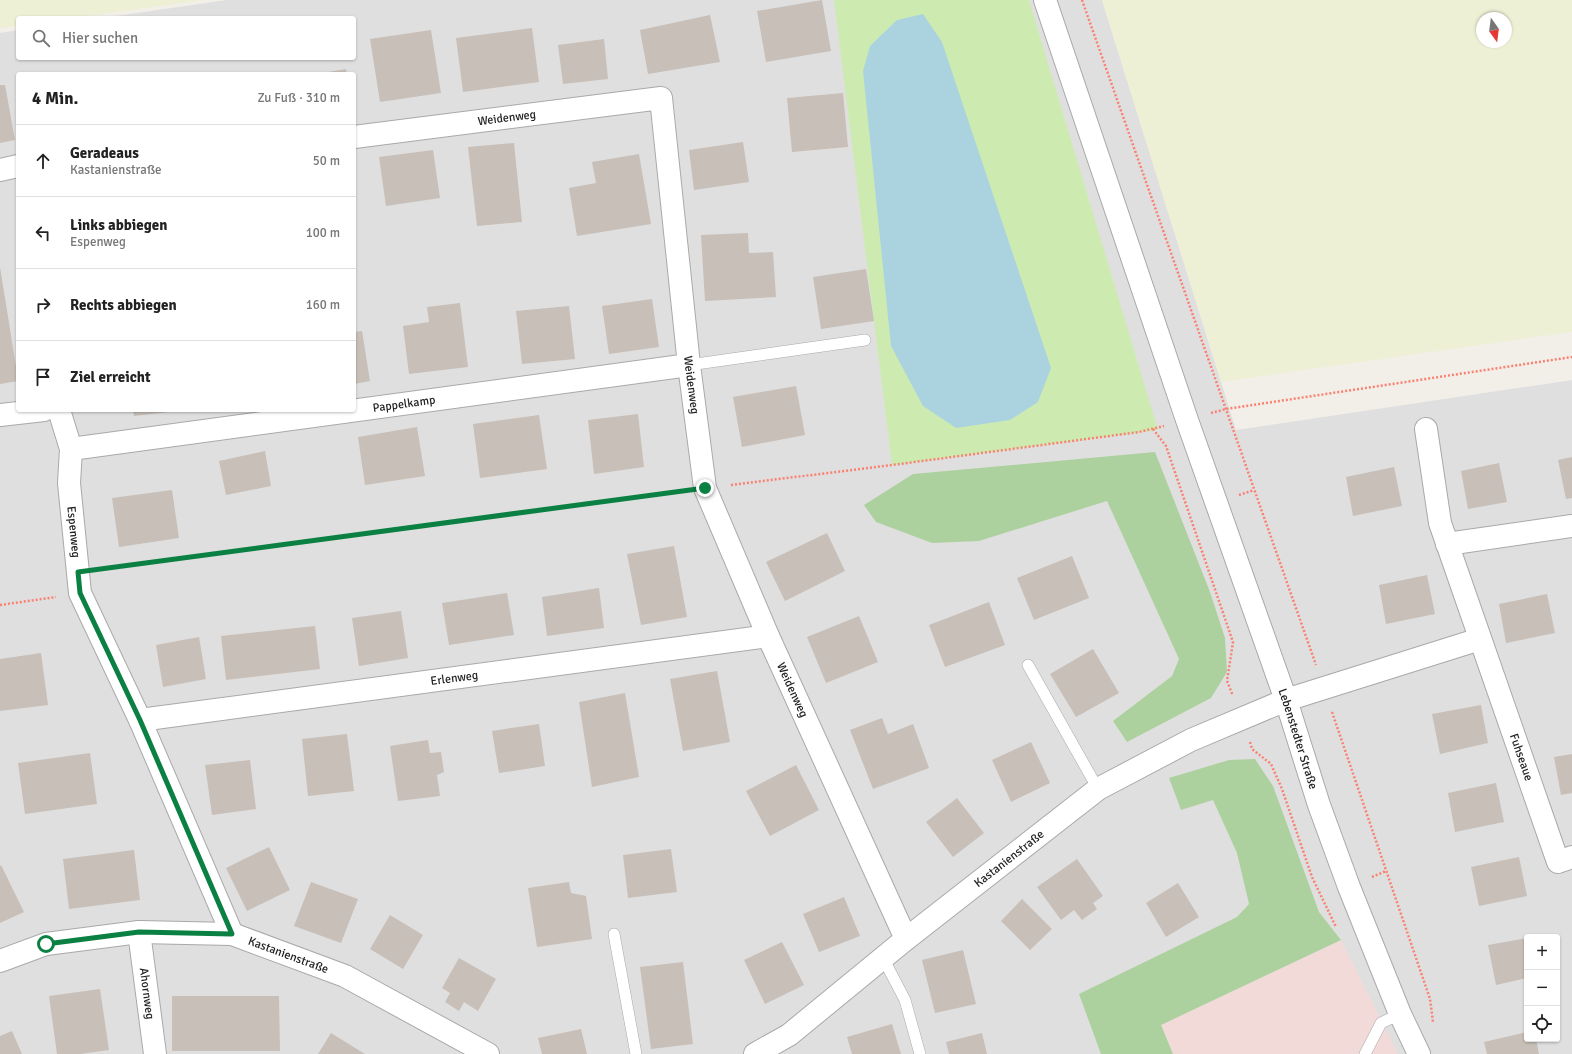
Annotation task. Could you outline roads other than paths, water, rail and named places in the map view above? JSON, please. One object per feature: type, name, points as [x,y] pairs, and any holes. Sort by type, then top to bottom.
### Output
[{"type":"street","name":"Lebenstedter Straße","points":[[1045,0],[1187,420],[1286,700],[1324,820],[1400,1014],[1419,1054]]},
{"type":"street","name":"Weidenweg","points":[[356,137],[661,98],[689,365],[705,488],[768,636],[906,939]]},
{"type":"street","points":[[0,170],[16,166]]},
{"type":"street","name":"Pappelkamp","points":[[356,410],[689,365]]},
{"type":"street","points":[[0,415],[26,412]]},
{"type":"street","name":"Espenweg","points":[[60,412],[71,449],[69,483],[79,582],[232,934]]},
{"type":"street","name":"Pappelkamp","points":[[71,449],[343,412]]},
{"type":"street","name":"Fuhseaue","points":[[1426,429],[1440,523],[1447,544],[1558,862],[1572,857]]},
{"type":"street","points":[[1447,544],[1572,526]]},
{"type":"street","name":"Erlenweg","points":[[140,720],[768,636]]},
{"type":"street","points":[[1286,700],[1480,640]]},
{"type":"street","name":"Kastanienstraße","points":[[755,1054],[789,1035],[906,939],[1098,789],[1191,740],[1286,700]]},
{"type":"street","name":"Kastanienstraße","points":[[0,961],[46,944],[139,932],[232,934],[345,976],[488,1054]]},
{"type":"street","name":"Ahornweg","points":[[139,932],[155,1054]]},
{"type":"lane","points":[[689,365],[865,340]]},
{"type":"lane","points":[[1028,666],[1098,789]]},
{"type":"lane","points":[[614,934],[636,1054]]},
{"type":"lane","points":[[883,958],[905,1000],[920,1054]]},
{"type":"lane","points":[[1365,1054],[1381,1024],[1400,1014]]},
{"type":"water","points":[[923,14],[942,42],[1051,368],[1038,402],[1010,420],[956,428],[923,406],[891,346],[863,71],[870,46],[897,20]]}]
